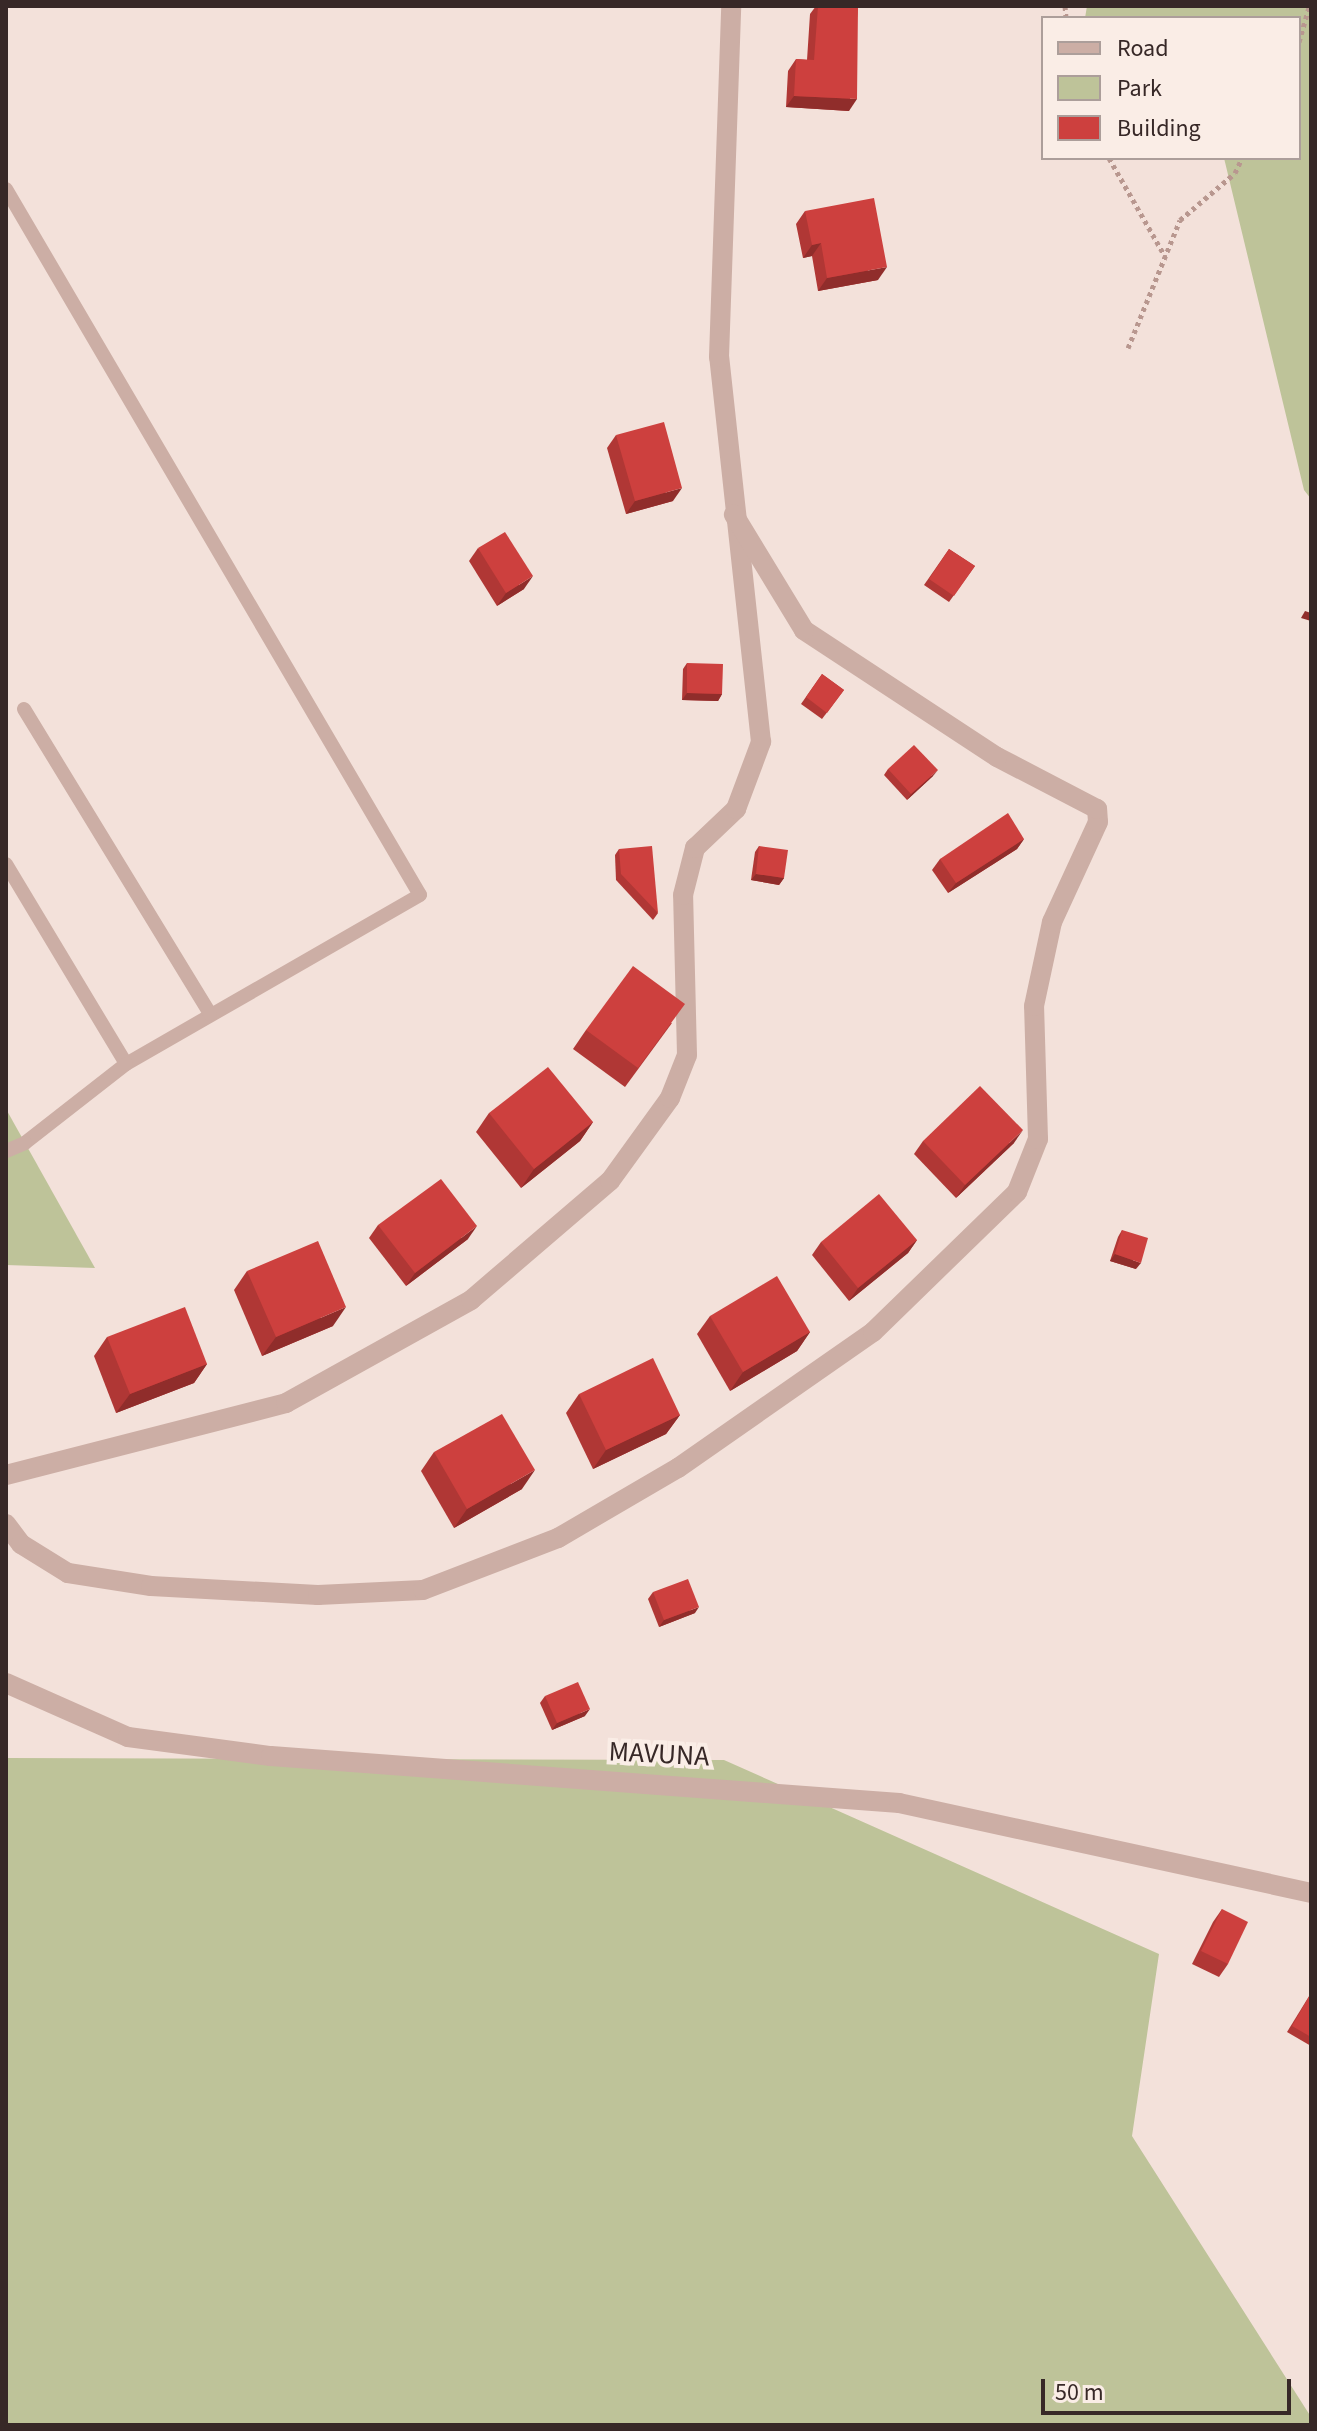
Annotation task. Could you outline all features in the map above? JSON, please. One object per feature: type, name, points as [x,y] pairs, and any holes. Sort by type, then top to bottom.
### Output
[{"type":"street","points":[[6,1475],[286,1403],[471,1300],[610,1181],[670,1098],[687,1055],[683,895],[695,848],[736,809],[761,742],[719,357],[731,6]]},
{"type":"street","points":[[6,1524],[21,1544],[68,1573],[151,1586],[318,1595],[423,1590],[558,1538],[678,1468],[873,1332],[1017,1192],[1038,1139],[1034,1006],[1052,922],[1098,822],[1097,809],[997,757],[804,630],[734,515]]},
{"type":"street","name":"MAVUNA","points":[[6,1683],[128,1737],[271,1756],[899,1803],[1311,1893]]},
{"type":"lane","points":[[6,189],[420,895],[126,1064],[25,1143],[6,1151]]},
{"type":"lane","points":[[24,709],[210,1014]]},
{"type":"lane","points":[[6,864],[126,1064]]},
{"type":"path","points":[[1301,35],[1309,6]]},
{"type":"path","points":[[1110,160],[1165,256]]},
{"type":"path","points":[[1128,348],[1180,220],[1235,173],[1241,160]]},
{"type":"green space","points":[[1087,6],[1311,6],[1311,499],[1304,490],[1224,160],[1301,160],[1301,16],[1085,16]]},
{"type":"green space","points":[[6,1109],[95,1268],[6,1265]]},
{"type":"green space","points":[[6,1758],[724,1760],[1159,1954],[1132,2136],[1311,2417],[1311,2425],[6,2425]]},
{"type":"building","points":[[818,6],[858,6],[857,99],[794,96],[796,59],[814,60]]},
{"type":"building","points":[[874,198],[887,267],[827,278],[821,243],[812,245],[805,211]]},
{"type":"building","points":[[664,422],[682,488],[635,501],[616,435]]},
{"type":"building","points":[[505,532],[533,576],[506,593],[478,548]]},
{"type":"building","points":[[949,549],[975,566],[954,596],[929,579]]},
{"type":"building","points":[[687,663],[723,664],[722,694],[687,693]]},
{"type":"building","points":[[822,674],[844,690],[827,713],[806,697]]},
{"type":"building","points":[[914,745],[938,770],[911,794],[888,769]]},
{"type":"building","points":[[1008,813],[1024,839],[956,883],[940,859]]},
{"type":"building","points":[[652,846],[658,913],[621,874],[619,849]]},
{"type":"building","points":[[759,846],[788,850],[784,878],[756,874]]},
{"type":"building","points":[[633,966],[685,1004],[638,1068],[586,1030]]},
{"type":"building","points":[[548,1067],[593,1122],[534,1169],[489,1113]]},
{"type":"building","points":[[980,1086],[1023,1130],[965,1185],[923,1141]]},
{"type":"building","points":[[441,1179],[477,1226],[415,1273],[378,1225]]},
{"type":"building","points":[[879,1194],[917,1240],[858,1288],[821,1242]]},
{"type":"building","points":[[1122,1230],[1148,1238],[1141,1263],[1115,1254]]},
{"type":"building","points":[[318,1241],[346,1307],[276,1337],[247,1271]]},
{"type":"building","points":[[777,1276],[810,1332],[743,1372],[710,1316]]},
{"type":"building","points":[[185,1307],[207,1364],[130,1394],[107,1337]]},
{"type":"building","points":[[653,1358],[680,1415],[606,1450],[579,1394]]},
{"type":"building","points":[[502,1414],[535,1470],[467,1509],[434,1452]]},
{"type":"building","points":[[688,1579],[699,1607],[664,1620],[653,1592]]},
{"type":"building","points":[[578,1682],[590,1709],[557,1723],[545,1696]]},
{"type":"building","points":[[1222,1909],[1248,1922],[1228,1964],[1201,1951]]},
{"type":"building","points":[[1311,1993],[1311,2037],[1292,2026]]}]
